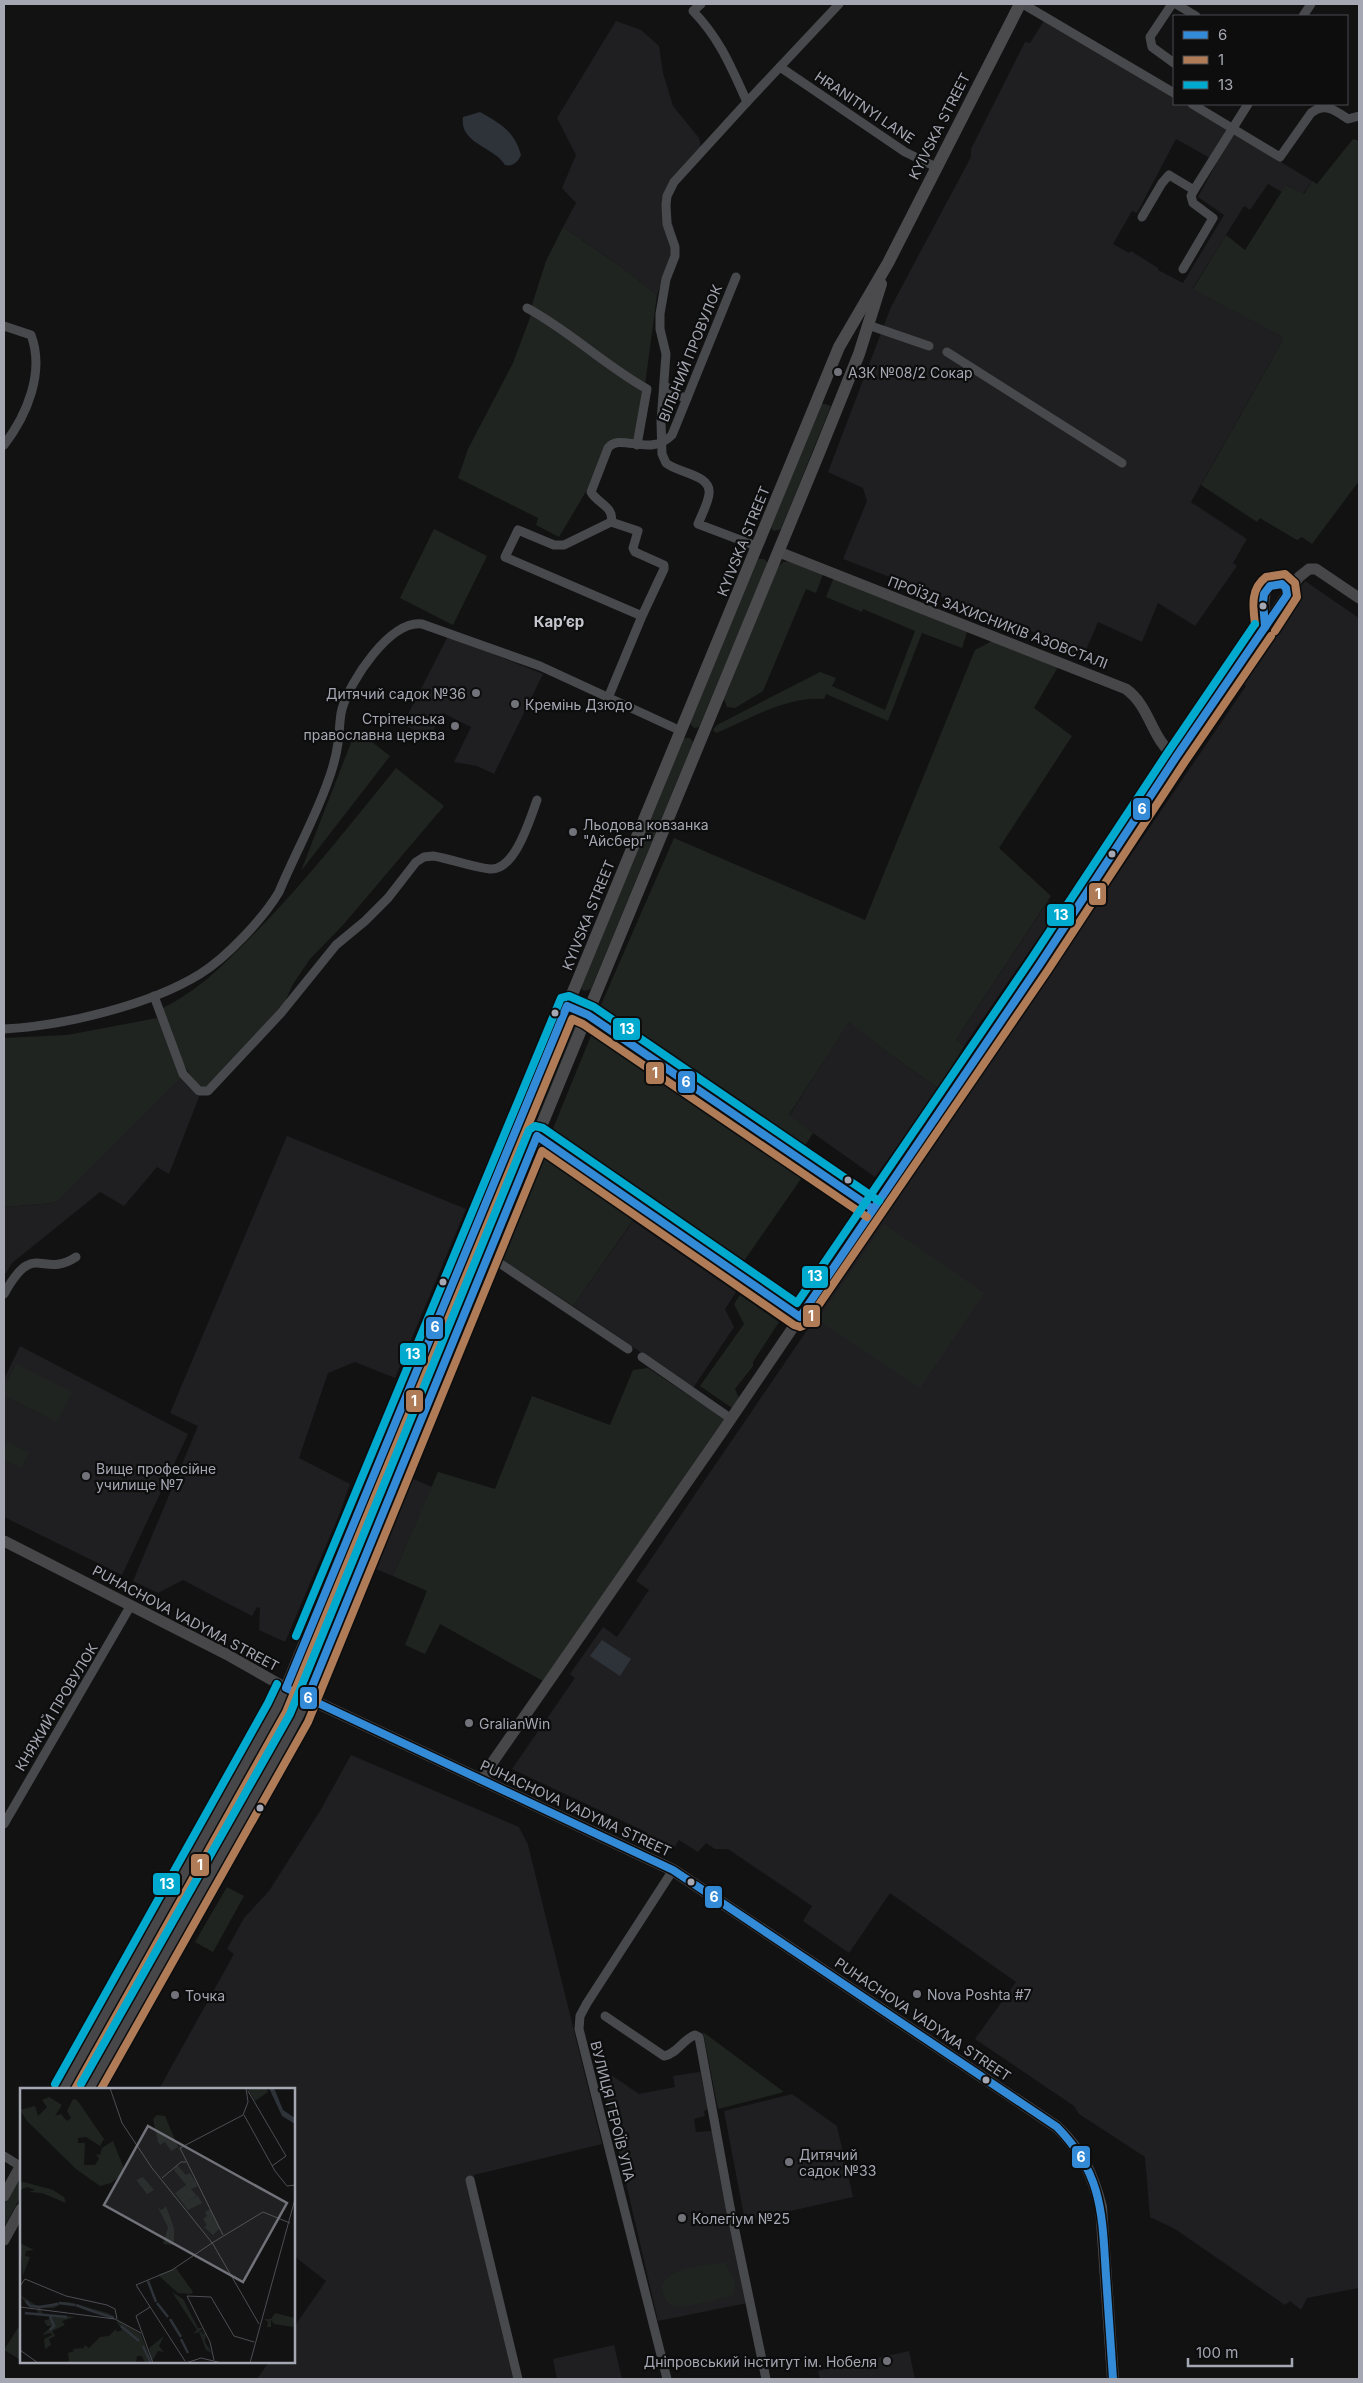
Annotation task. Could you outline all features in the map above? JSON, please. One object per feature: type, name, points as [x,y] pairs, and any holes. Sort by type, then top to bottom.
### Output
[{"type":"main road","name":"KYIVSKA STREET","points":[[286,1688],[838,347],[888,263],[1021,4]]},
{"type":"main road","name":"KYIVSKA STREET","points":[[307,1699],[537,1136],[779,552],[859,354],[888,263]]},
{"type":"main road","points":[[757,544],[779,552]]},
{"type":"main road","points":[[681,731],[701,738]]},
{"type":"main road","points":[[567,1006],[588,1015]]},
{"type":"main road","points":[[516,1127],[537,1136]]},
{"type":"main road","points":[[476,1229],[496,1238]]},
{"type":"main road","points":[[410,1387],[431,1396]]},
{"type":"main road","name":"PUHACHOVA VADYMA STREET","points":[[286,1688],[673,1870],[1034,2111],[1067,2136],[1078,2149],[1095,2182],[1101,2207],[1113,2379]]},
{"type":"street","points":[[701,4],[693,11],[710,29],[720,44],[747,102]]},
{"type":"street","points":[[757,544],[698,524],[709,494],[709,487],[703,479],[673,468],[666,463],[662,454],[661,405],[666,354],[660,329],[660,314],[666,279],[675,256],[675,247],[667,224],[667,196],[674,182],[839,4]]},
{"type":"street","points":[[1021,4],[1173,92]]},
{"type":"street","points":[[1172,4],[1150,37],[1152,47],[1173,62]]},
{"type":"street","points":[[1176,4],[1194,15]]},
{"type":"street","points":[[1304,15],[1311,4]]},
{"type":"street","name":"HRANITNYI LANE","points":[[780,67],[905,152],[936,167]]},
{"type":"street","points":[[1194,105],[1280,157],[1316,108],[1329,107],[1348,119],[1359,116]]},
{"type":"street","points":[[1183,269],[1213,218],[1192,203],[1191,196],[1234,128],[1244,105]]},
{"type":"street","points":[[1142,217],[1169,175],[1194,190]]},
{"type":"street","name":"ВІЛЬНИЙ ПРОВУЛОК","points":[[611,522],[612,517],[609,509],[594,496],[592,488],[610,446],[619,442],[649,446],[662,442],[672,436],[736,277]]},
{"type":"street","points":[[527,308],[560,327],[613,369],[647,389],[637,445]]},
{"type":"street","points":[[868,325],[929,346]]},
{"type":"street","points":[[4,326],[31,335],[36,350],[35,382],[14,432],[4,445]]},
{"type":"street","points":[[947,352],[1122,463]]},
{"type":"street","points":[[664,385],[676,395],[687,398]]},
{"type":"street","points":[[608,698],[664,566],[635,552],[633,548],[638,531],[611,522],[564,545],[554,545],[518,530],[505,557],[642,616]]},
{"type":"street","name":"ПРОЇЗД ЗАХИСНИКІВ АЗОВСТАЛІ","points":[[779,552],[1126,689],[1142,704],[1160,742],[1166,751],[1176,758]]},
{"type":"street","points":[[482,1781],[490,1766],[800,1317],[1051,948],[1176,758],[1295,584],[1304,572],[1310,569],[1322,572],[1359,598]]},
{"type":"street","points":[[1265,628],[1264,594],[1270,586],[1278,583],[1295,584]]},
{"type":"street","points":[[1278,583],[1284,586],[1287,595]]},
{"type":"street","points":[[4,1029],[69,1020],[111,1010],[154,996],[202,973],[252,926],[271,905],[326,786],[337,750],[342,709],[350,692],[373,656],[401,627],[414,623],[422,624],[540,666],[681,731]]},
{"type":"street","points":[[154,996],[183,1074],[199,1091],[208,1091],[281,1013],[336,946],[382,904],[416,862],[424,857],[433,856],[490,869],[504,866],[509,862],[521,839],[538,800]]},
{"type":"street","points":[[588,1015],[873,1209]]},
{"type":"street","points":[[537,1136],[800,1317]]},
{"type":"street","points":[[488,1256],[628,1349]]},
{"type":"street","points":[[4,1294],[17,1273],[29,1263],[61,1264],[76,1258]]},
{"type":"street","points":[[642,1357],[730,1418]]},
{"type":"street","name":"PUHACHOVA VADYMA STREET","points":[[4,1541],[131,1605],[286,1688]]},
{"type":"street","name":"КНЯЖИЙ ПРОВУЛОК","points":[[4,1824],[131,1605]]},
{"type":"street","name":"KYIVSKA STREET","points":[[65,2088],[259,1741],[286,1688]]},
{"type":"street","name":"KYIVSKA STREET","points":[[91,2088],[294,1726],[307,1699]]},
{"type":"street","name":"ВУЛИЦЯ ГЕРОЇВ УПА","points":[[666,2379],[579,2029],[580,2016],[587,2003],[673,1870]]},
{"type":"street","name":"ВУЛИЦЯ ГЕРОЇВ УПА","points":[[605,2016],[664,2056],[677,2051],[690,2037],[695,2035],[699,2038],[730,2207],[766,2379]]},
{"type":"street","points":[[4,2156],[20,2164]]},
{"type":"street","points":[[4,2196],[20,2167]]},
{"type":"street","points":[[470,2180],[518,2379]]},
{"type":"street","points":[[4,2240],[20,2211]]},
{"type":"shaded area","points":[[1045,19],[1173,93],[1173,105],[1192,105],[1195,109],[1312,181],[1303,194],[1287,185],[1282,192],[1268,184],[1250,210],[1244,206],[1193,288],[1281,336],[1283,340],[1191,502],[1247,539],[1233,563],[1237,566],[1195,626],[1158,603],[1142,642],[1098,622],[1083,657],[1062,648],[1059,642],[843,559],[867,501],[863,488],[828,472],[891,307],[971,157],[971,149],[1025,42],[1030,43]],"holes":[[[1176,139],[1217,162],[1198,197],[1224,215],[1183,283],[1158,270],[1158,268],[1131,251],[1129,253],[1113,244],[1132,211],[1137,213]]]},
{"type":"shaded area","points":[[616,21],[641,30],[659,46],[663,73],[673,106],[699,138],[701,147],[673,187],[669,206],[675,237],[669,263],[657,295],[624,269],[563,227],[576,203],[562,188],[576,155],[557,118]]},
{"type":"shaded area","points":[[480,112],[500,124],[515,140],[521,155],[514,163],[505,165],[494,154],[466,133],[463,126],[463,117]]},
{"type":"shaded area","points":[[1353,139],[1359,141],[1359,481],[1312,544],[1302,537],[1297,540],[1260,518],[1257,522],[1201,485],[1283,340],[1281,336],[1193,289],[1226,235],[1245,250],[1286,185],[1304,194],[1312,181],[1317,184]]},
{"type":"shaded area","points":[[563,227],[624,269],[657,295],[645,385],[531,308],[546,261]]},
{"type":"shaded area","points":[[531,315],[565,333],[613,372],[643,390],[637,440],[612,440],[594,478],[559,537],[536,525],[538,518],[458,478],[468,449],[513,363]]},
{"type":"shaded area","points":[[821,403],[831,406],[781,529],[774,531],[771,528]]},
{"type":"shaded area","points":[[434,529],[487,556],[453,625],[400,598]]},
{"type":"shaded area","points":[[758,559],[764,559],[768,563],[699,727],[694,728],[690,723]]},
{"type":"shaded area","points":[[791,561],[823,574],[816,593],[806,589],[763,691],[735,708],[727,707],[724,699],[778,567],[783,562]]},
{"type":"shaded area","points":[[834,577],[967,632],[962,648],[922,633],[888,721],[826,694],[824,699],[796,701],[782,705],[716,733],[713,730],[717,725],[820,672],[836,678],[832,686],[885,710],[915,631],[863,609],[862,612],[826,597]]},
{"type":"shaded area","points":[[1305,581],[1359,618],[1359,2288],[1307,2298],[1301,2310],[1290,2301],[1285,2305],[1175,2229],[1150,2217],[1145,2157],[1079,2114],[1074,2106],[975,2039],[1016,1982],[890,1893],[849,1953],[803,1921],[812,1906],[728,1849],[715,1849],[706,1843],[698,1852],[679,1840],[673,1849],[648,1837],[646,1832],[512,1769],[575,1678],[570,1674],[603,1627],[617,1637],[649,1590],[636,1581],[1246,686],[1238,680]]},
{"type":"shaded area","name":"Дитячий садок №36","points":[[448,636],[543,674],[494,774],[477,766],[454,762],[471,727],[443,713],[429,739],[403,724]]},
{"type":"shaded area","points":[[992,641],[1058,667],[1034,708],[1072,736],[999,848],[1051,896],[956,1040],[964,1046],[939,1089],[849,1022],[789,1115],[813,1133],[801,1152],[774,1131],[605,1019],[600,1012],[600,1007],[674,838],[865,920],[975,650]]},
{"type":"shaded area","points":[[356,730],[390,756],[301,871]]},
{"type":"shaded area","points":[[683,738],[690,738],[693,742],[591,989],[584,991],[581,988]]},
{"type":"shaded area","points":[[396,768],[444,806],[343,925],[310,959],[293,984],[285,1002],[208,1087],[201,1089],[182,1061],[161,1009],[187,994],[219,969],[270,918]]},
{"type":"shaded area","points":[[1048,901],[1059,908],[964,1046],[956,1040]]},
{"type":"shaded area","points":[[157,1018],[181,1078],[59,1200],[53,1203],[4,1207],[4,1038],[67,1035]]},
{"type":"shaded area","points":[[568,1018],[574,1018],[578,1024],[539,1115],[532,1117],[529,1114]]},
{"type":"shaded area","points":[[849,1021],[891,1055],[939,1089],[875,1177],[789,1116]]},
{"type":"shaded area","points":[[595,1026],[807,1170],[744,1261],[552,1131]]},
{"type":"shaded area","points":[[181,1078],[184,1078],[199,1097],[169,1174],[157,1167],[124,1206],[100,1192],[12,1263],[4,1276],[4,1207],[53,1203],[59,1200]]},
{"type":"shaded area","points":[[287,1136],[466,1209],[395,1378],[355,1362],[328,1373],[299,1458],[350,1484],[339,1515],[285,1642],[259,1630],[260,1608],[257,1607],[252,1616],[183,1580],[158,1593],[133,1581],[198,1426],[170,1413]]},
{"type":"shaded area","points":[[519,1138],[525,1139],[528,1142],[495,1224],[489,1225],[486,1220]]},
{"type":"shaded area","points":[[543,1155],[636,1216],[573,1306],[498,1257]]},
{"type":"shaded area","points":[[633,1221],[736,1292],[725,1309],[734,1327],[693,1388],[573,1306]]},
{"type":"shaded area","points":[[884,1224],[984,1293],[920,1388],[818,1320]]},
{"type":"shaded area","points":[[481,1237],[488,1242],[429,1383],[422,1385],[418,1381],[477,1239]]},
{"type":"shaded area","points":[[740,1295],[779,1322],[753,1362],[753,1366],[735,1389],[739,1398],[732,1408],[700,1386],[744,1324],[734,1304]]},
{"type":"shaded area","name":"Вище професійне училище №7","points":[[20,1346],[188,1434],[122,1575],[4,1517],[4,1379]]},
{"type":"shaded area","points":[[16,1364],[72,1392],[57,1422],[4,1395],[4,1388]]},
{"type":"shaded area","points":[[648,1368],[724,1419],[543,1681],[440,1624],[425,1654],[405,1645],[427,1591],[393,1576],[438,1472],[495,1489],[532,1396],[610,1425],[633,1370]]},
{"type":"shaded area","points":[[412,1395],[417,1396],[420,1402],[319,1648],[313,1650],[309,1646]]},
{"type":"shaded area","points":[[7,1442],[29,1452],[22,1468],[4,1460],[4,1449]]},
{"type":"shaded area","points":[[409,1477],[432,1487],[393,1576],[371,1567]]},
{"type":"shaded area","points":[[602,1640],[631,1659],[620,1676],[590,1656]]},
{"type":"shaded area","points":[[279,1719],[285,1721],[287,1726],[82,2088],[70,2088]]},
{"type":"shaded area","points":[[351,1755],[519,1827],[528,1845],[602,2144],[474,2175],[519,2379],[257,2379],[268,2363],[295,2363],[295,2326],[326,2281],[295,2257],[295,2088],[160,2088],[234,1954],[227,1949],[244,1918],[269,1891],[320,1811]]},
{"type":"shaded area","points":[[227,1887],[244,1896],[213,1952],[195,1942]]},
{"type":"shaded area","points":[[703,2032],[784,2092],[718,2109]]},
{"type":"shaded area","name":"Колегіум №25","points":[[607,2072],[639,2094],[675,2087],[673,2076],[700,2072],[708,2109],[704,2111],[705,2116],[694,2119],[696,2132],[712,2131],[747,2303],[658,2321],[601,2075]]},
{"type":"shaded area","name":"Дитячий садок №33","points":[[792,2094],[837,2126],[853,2197],[745,2221],[724,2111]]},
{"type":"shaded area","points":[[20,2175],[20,2198],[4,2227],[4,2205]]},
{"type":"shaded area","points":[[725,2262],[735,2280],[732,2296],[679,2307],[672,2305],[666,2300],[662,2287],[666,2279],[673,2274],[695,2267]]},
{"type":"shaded area","points":[[20,2325],[20,2359],[4,2350]]},
{"type":"shaded area","points":[[614,2345],[622,2379],[557,2379],[553,2359]]},
{"type":"shaded area","name":"Дніпровський інститут ім. Нобеля","points":[[909,2351],[915,2379],[820,2379],[818,2371]]},
{"type":"transit line","name":"1","points":[[1255,624],[1254,599],[1257,587],[1266,577],[1285,574],[1295,583],[1297,597],[1275,631]]},
{"type":"transit line","name":"6","points":[[1282,584],[1286,588],[1287,595],[1265,627],[1264,594],[1270,586],[1282,584]]},
{"type":"transit line","name":"13","points":[[81,2084],[290,1714],[529,1130],[535,1126],[543,1128],[797,1303],[1032,958],[1255,624]]},
{"type":"transit line","name":"6","points":[[307,1699],[537,1136],[800,1317],[1040,964],[1176,757],[1265,627]]},
{"type":"transit line","name":"1","points":[[102,2088],[308,1722],[542,1151],[794,1325],[800,1327],[805,1325],[1048,970],[1184,763],[1271,636]]},
{"type":"transit line","name":"13","points":[[296,1636],[561,998],[569,996],[594,1007],[879,1201]]},
{"type":"transit line","name":"6","points":[[873,1209],[588,1015],[567,1006],[286,1688],[673,1870],[1057,2127],[1084,2161],[1092,2178],[1097,2196],[1103,2233],[1113,2379]]},
{"type":"transit line","name":"1","points":[[76,2088],[286,1712],[572,1019],[583,1024],[867,1217]]},
{"type":"transit line","name":"13","points":[[55,2084],[277,1684]]},
{"type":"place","name":"АЗК №08/2 Сокар","points":[[838,372]]},
{"type":"place","name":"Дитячий садок №36","points":[[476,693]]},
{"type":"place","name":"Кремінь Дзюдо","points":[[515,704]]},
{"type":"place","name":"Стрітенська православна церква","points":[[455,726]]},
{"type":"place","name":"Льодова ковзанка \"Айсберг\"","points":[[573,832]]},
{"type":"place","name":"Вище професійне училище №7","points":[[86,1476]]},
{"type":"place","name":"GralianWin","points":[[469,1723]]},
{"type":"place","name":"Nova Poshta #7","points":[[917,1994]]},
{"type":"place","name":"Точка","points":[[175,1995]]},
{"type":"place","name":"Дитячий садок №33","points":[[789,2162]]},
{"type":"place","name":"Колегіум №25","points":[[682,2218]]},
{"type":"place","name":"Дніпровський інститут ім. Нобеля","points":[[887,2361]]},
{"type":"district","name":"Кар’єр","points":[[559,621]]}]
